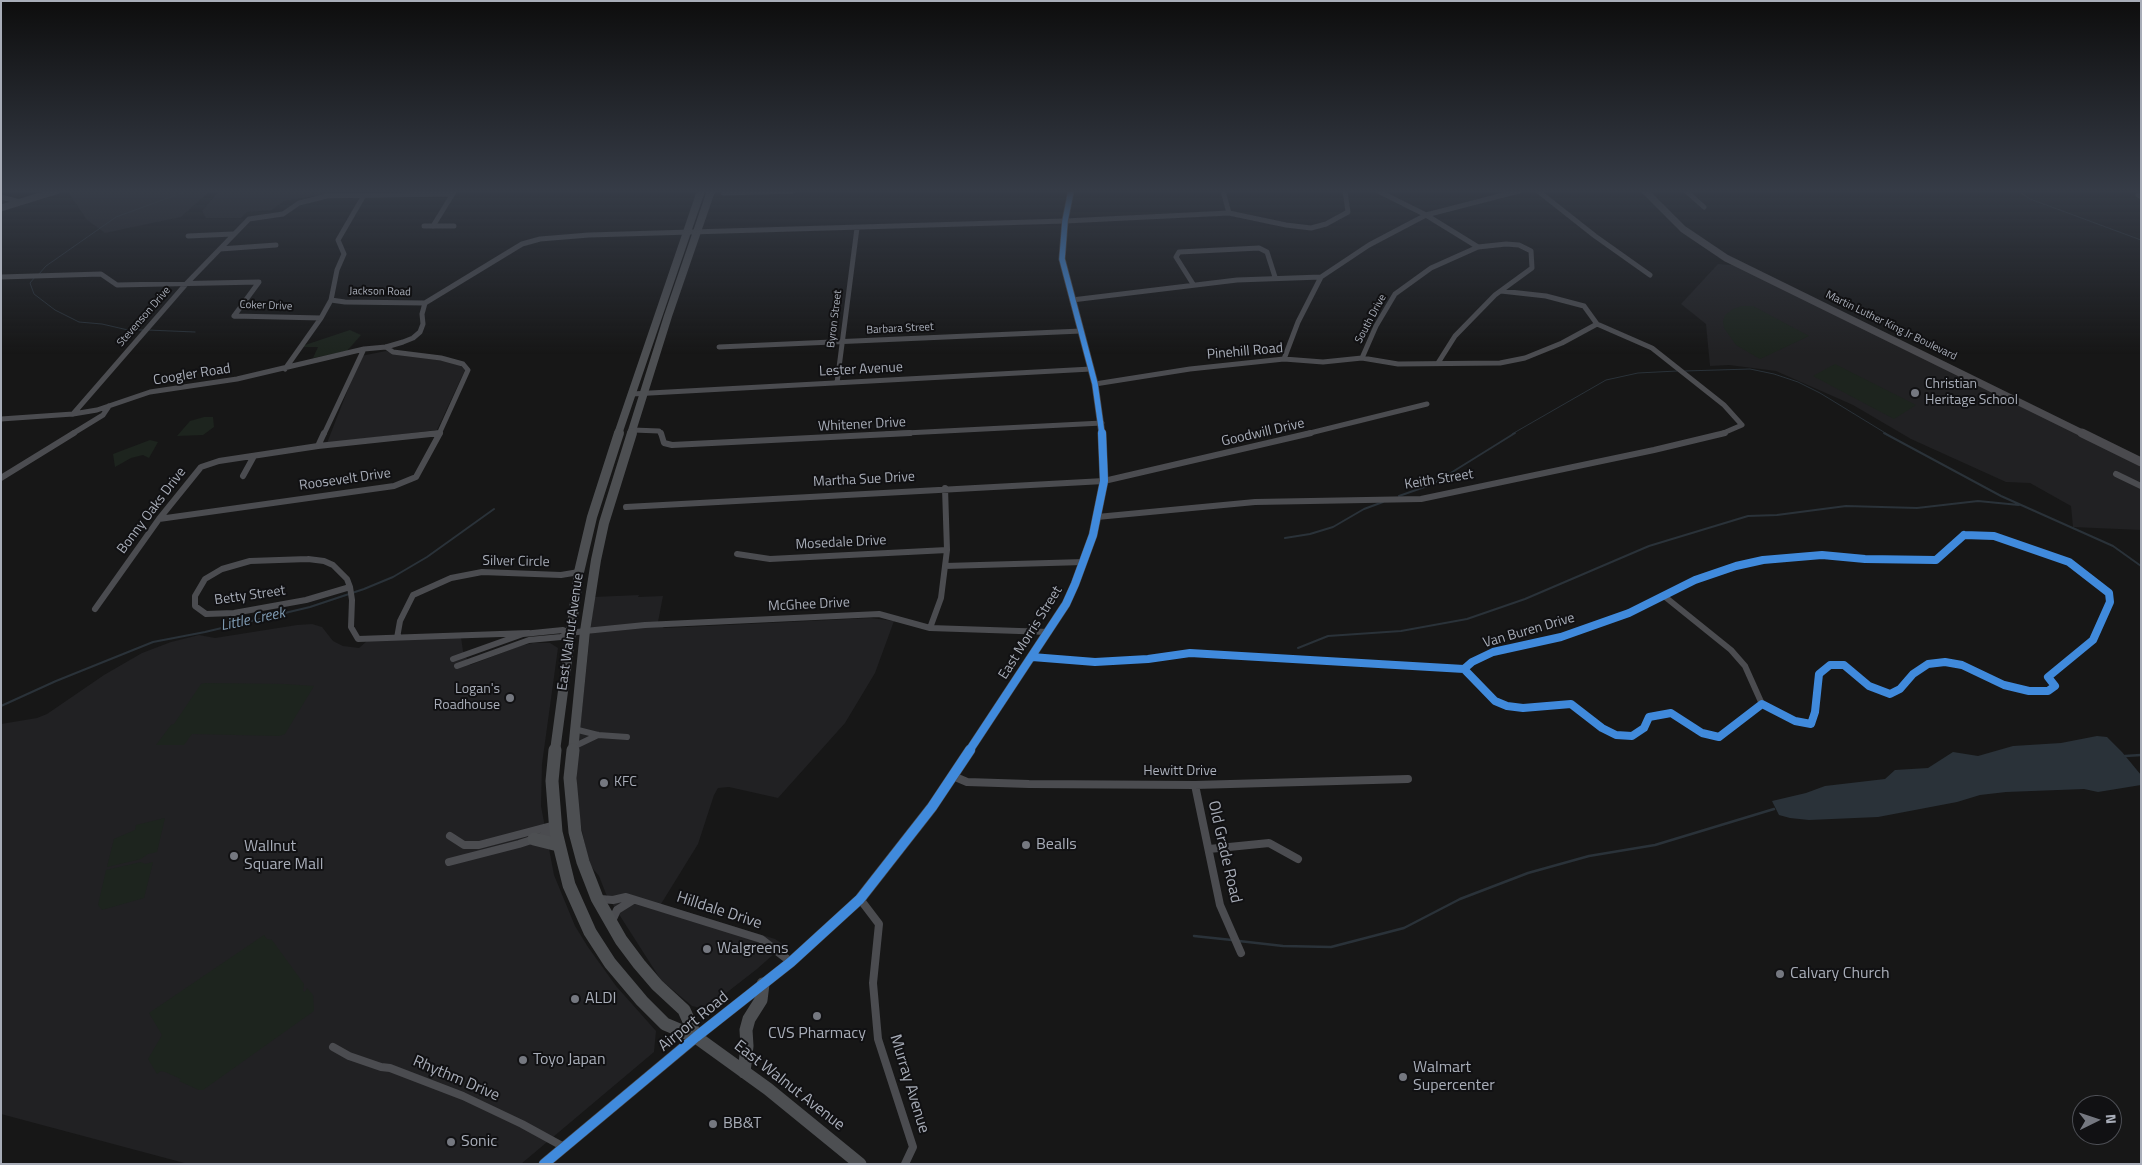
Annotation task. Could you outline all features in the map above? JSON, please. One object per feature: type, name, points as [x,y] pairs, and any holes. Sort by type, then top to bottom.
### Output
[{"type":"main road","name":"East Walnut Avenue","points":[[686,245],[632,394],[592,517],[579,572],[553,773],[555,828],[558,845],[569,885],[579,910],[610,963],[642,1001],[666,1024],[696,1037],[768,1089],[860,1164]]},
{"type":"main road","name":"East Walnut Avenue","points":[[687,245],[604,523],[585,631],[570,778],[575,832],[583,862],[598,898],[611,924],[639,964],[657,985],[684,1010],[696,1037]]},
{"type":"main road","name":"East Morris Street","points":[[860,899],[932,807],[1049,632],[1066,604],[1084,562],[1097,517],[1104,480],[1102,423],[1095,384],[1062,258],[1063,245]]},
{"type":"main road","name":"Martin Luther King Jr Boulevard","points":[[1707,245],[1726,258],[2141,462]]},
{"type":"main road","points":[[534,839],[558,845]]},
{"type":"main road","name":"Airport Road","points":[[544,1164],[696,1037],[791,962],[860,899]]},
{"type":"main road","points":[[744,1072],[747,1046],[746,1030],[749,1019],[760,1000],[763,984]]},
{"type":"street","name":"Stevenson Drive","points":[[73,414],[106,374],[222,245]]},
{"type":"street","points":[[220,248],[257,245]]},
{"type":"street","name":"Jackson Road","points":[[285,370],[321,318],[331,300],[337,270],[344,254],[340,245]]},
{"type":"street","points":[[386,347],[414,338],[420,332],[425,303],[520,245]]},
{"type":"street","name":"Byron Street","points":[[837,383],[855,245]]},
{"type":"street","points":[[1284,359],[1286,349],[1298,322],[1321,277],[1368,245]]},
{"type":"street","name":"South Drive","points":[[1362,358],[1376,326],[1395,294],[1432,268],[1478,247],[1493,245]]},
{"type":"street","name":"South Drive","points":[[1501,291],[1532,268],[1531,251],[1520,245]]},
{"type":"street","points":[[1609,245],[1650,275]]},
{"type":"street","points":[[1192,284],[1176,257],[1180,252],[1259,248],[1268,252],[1275,278]]},
{"type":"street","points":[[1,277],[101,274],[116,286],[186,284]]},
{"type":"street","points":[[1072,300],[1192,284],[1321,277]]},
{"type":"street","name":"Coker Drive","points":[[186,284],[259,282],[234,316],[321,318]]},
{"type":"street","points":[[1438,363],[1455,336],[1501,291],[1546,296],[1584,306],[1597,324]]},
{"type":"street","name":"Jackson Road","points":[[331,300],[345,302],[425,303]]},
{"type":"street","name":"Pinehill Road","points":[[1095,384],[1190,369],[1284,359],[1323,362],[1362,358],[1398,364],[1500,363],[1525,358],[1562,344],[1597,324]]},
{"type":"street","name":"Keith Street","points":[[1097,517],[1255,502],[1421,499],[1725,433],[1742,426],[1738,419],[1724,405],[1652,348],[1597,324]]},
{"type":"street","name":"Barbara Street","points":[[719,347],[1081,331]]},
{"type":"street","name":"Coogler Road","points":[[1,419],[73,414],[109,406],[150,392],[237,380],[285,370],[364,349],[386,347]]},
{"type":"street","name":"Roosevelt Drive","points":[[159,519],[402,484],[416,477],[455,402],[468,367],[441,358],[393,352],[386,347]]},
{"type":"street","points":[[318,446],[364,349]]},
{"type":"street","name":"Lester Avenue","points":[[632,394],[1091,369]]},
{"type":"street","name":"Goodwill Drive","points":[[1104,480],[1328,429],[1427,404]]},
{"type":"street","points":[[1,478],[103,415],[109,406]]},
{"type":"street","name":"Whitener Drive","points":[[633,430],[658,431],[661,433],[664,443],[672,444],[1102,423]]},
{"type":"street","name":"Bonny Oaks Drive","points":[[96,609],[159,519],[201,467],[219,461],[318,446],[440,433]]},
{"type":"street","points":[[243,476],[254,456]]},
{"type":"street","points":[[2116,474],[2141,486]]},
{"type":"street","name":"Martha Sue Drive","points":[[626,507],[1104,480]]},
{"type":"street","points":[[930,628],[941,598],[945,566],[945,488]]},
{"type":"street","name":"Van Buren Drive","points":[[1464,669],[1472,662],[1493,652],[1561,637],[1628,613],[1695,580],[1736,566],[1763,560],[1822,555],[1865,559],[1936,560],[1964,535],[1994,536],[2070,562],[2109,593],[2110,602],[2093,640],[2048,677],[2055,686],[2048,691],[2029,691],[2004,685],[1962,665],[1945,662],[1928,664],[1913,674],[1900,689],[1890,694],[1869,686],[1844,665],[1830,665],[1819,674],[1816,712],[1811,724],[1795,721],[1762,704]]},
{"type":"street","name":"Mosedale Drive","points":[[738,554],[770,559],[946,550]]},
{"type":"street","name":"Betty Street","points":[[308,559],[324,561],[333,565],[341,572],[347,579],[350,587],[306,600],[234,613],[206,614],[195,606],[195,596],[206,579],[222,569],[250,561],[308,559]]},
{"type":"street","points":[[945,566],[1084,562]]},
{"type":"street","name":"Silver Circle","points":[[397,638],[400,621],[413,595],[451,578],[482,572],[561,575],[579,572]]},
{"type":"street","points":[[350,587],[352,600],[351,627],[354,636],[358,639],[529,633],[563,630],[570,633]]},
{"type":"street","points":[[1032,657],[1095,662],[1148,659],[1190,653],[1464,669],[1495,701],[1507,706],[1524,708],[1571,704],[1602,728],[1616,736],[1632,736],[1644,728],[1649,717],[1671,713],[1702,733],[1719,736],[1762,704],[1745,666],[1731,650],[1664,596]]},
{"type":"street","name":"McGhee Drive","points":[[570,633],[645,625],[871,614],[890,616],[930,628],[1049,632]]},
{"type":"street","points":[[453,659],[529,633]]},
{"type":"street","points":[[456,666],[520,642],[538,638],[561,637],[570,633]]},
{"type":"street","points":[[574,728],[598,735],[627,737]]},
{"type":"street","points":[[572,748],[598,735]]},
{"type":"street","name":"Hewitt Drive","points":[[953,776],[967,782],[984,784],[1195,785],[1408,779]]},
{"type":"street","name":"Old Grade Road","points":[[1195,785],[1220,905],[1241,953]]},
{"type":"street","points":[[450,836],[464,845],[479,845],[555,828]]},
{"type":"street","points":[[449,862],[534,839],[555,828]]},
{"type":"street","points":[[1209,849],[1268,843],[1298,859]]},
{"type":"street","name":"Hilldale Drive","points":[[598,898],[613,900],[626,897],[761,939],[791,962]]},
{"type":"street","name":"Murray Avenue","points":[[860,899],[878,924],[873,983],[878,1039],[913,1147],[905,1164]]},
{"type":"street","points":[[611,924],[617,910],[633,900]]},
{"type":"street","name":"Rhythm Drive","points":[[333,1047],[349,1056],[381,1067],[390,1068],[471,1099],[564,1147]]},
{"type":"shaded area","name":"Christian Heritage School","points":[[1718,264],[1742,266],[2141,463],[2141,530],[2073,527],[2071,506],[2030,483],[2006,482],[1911,439],[1853,405],[1776,371],[1729,365],[1710,366],[1706,324],[1681,304]]},
{"type":"shaded area","points":[[1742,306],[1753,306],[1809,336],[1760,359],[1736,345],[1724,328],[1723,321],[1725,315],[1733,309]]},
{"type":"shaded area","points":[[350,330],[361,335],[347,351],[313,358],[318,347],[299,347]]},
{"type":"shaded area","points":[[386,351],[458,363],[465,370],[437,430],[327,443],[361,356]]},
{"type":"shaded area","points":[[1835,364],[1916,405],[1894,419],[1813,376]]},
{"type":"shaded area","points":[[204,417],[213,417],[214,427],[203,435],[177,436],[190,421]]},
{"type":"shaded area","points":[[150,440],[158,442],[149,458],[143,455],[131,458],[115,467],[113,454]]},
{"type":"shaded area","points":[[639,595],[638,597],[663,596],[658,622],[664,628],[871,618],[894,621],[875,673],[845,723],[778,798],[729,787],[718,788],[714,795],[698,844],[661,904],[775,939],[784,945],[712,1004],[700,1008],[692,1006],[661,980],[606,894],[599,876],[589,864],[577,807],[577,756],[594,597]]},
{"type":"shaded area","points":[[312,624],[322,627],[333,641],[343,646],[359,648],[367,641],[461,637],[463,651],[470,665],[533,643],[550,643],[558,648],[542,764],[541,806],[554,875],[575,926],[588,947],[616,986],[656,1031],[654,1052],[521,1164],[188,1164],[1,1114],[1,724],[37,718],[47,714],[104,675],[142,653],[171,642],[199,635],[215,638]]},
{"type":"shaded area","points":[[201,684],[314,686],[285,734],[279,736],[192,734],[184,745],[156,745],[171,725],[174,724]]},
{"type":"shaded area","points":[[2097,736],[2107,737],[2122,752],[2141,775],[2141,785],[2098,792],[2084,789],[2006,792],[1980,795],[1957,802],[1878,817],[1809,820],[1779,815],[1772,801],[1806,793],[1825,786],[1885,779],[1895,770],[1928,768],[1953,752],[1978,756],[2013,746],[2061,743]]},
{"type":"shaded area","points":[[165,818],[157,852],[148,854],[141,859],[107,867],[114,839],[135,830],[136,825]]},
{"type":"shaded area","points":[[141,862],[145,864],[153,862],[144,898],[102,910],[98,905],[106,870]]},
{"type":"shaded area","points":[[264,935],[267,939],[272,940],[304,984],[303,991],[305,992],[307,988],[313,995],[314,1011],[203,1090],[179,1081],[181,1079],[165,1072],[161,1071],[157,1074],[148,1059],[162,1035],[149,1013]]},
{"type":"waterway","points":[[39,274],[46,266],[75,245]]},
{"type":"waterway","points":[[35,277],[30,283],[34,294],[55,310],[79,322],[102,324],[128,330],[143,330]]},
{"type":"waterway","points":[[147,330],[195,332]]},
{"type":"waterway","points":[[1685,371],[1750,369],[1774,374],[1798,382],[1820,393],[1887,434]]},
{"type":"waterway","points":[[1512,434],[1606,380],[1638,373],[1677,371]]},
{"type":"waterway","points":[[1399,496],[1433,484],[1515,433]]},
{"type":"waterway","points":[[1884,433],[2001,496],[2113,546],[2141,566]]},
{"type":"waterway","points":[[1298,648],[1328,636],[1401,631],[1467,619],[1525,599],[1649,546],[1748,516],[1777,515],[1846,506],[1917,508],[1978,501],[2019,505]]},
{"type":"waterway","points":[[1285,538],[1310,534],[1333,527],[1364,509],[1383,502]]},
{"type":"waterway","name":"Little Creek","points":[[1,706],[56,681],[153,642],[205,632],[310,607],[364,589],[393,577],[427,557],[494,509]]},
{"type":"waterway","points":[[2125,756],[2141,755]]},
{"type":"waterway","points":[[1239,941],[1283,946],[1331,947],[1404,928],[1460,899],[1528,873],[1589,856],[1655,845],[1774,809]]},
{"type":"waterway","points":[[1194,936],[1232,940]]},
{"type":"cycle path","points":[[544,1164],[696,1037],[791,962],[860,899],[932,807],[1066,604],[1093,535],[1104,481],[1102,423],[1095,384],[1062,259],[1063,245]]},
{"type":"cycle path","points":[[1032,657],[1095,662],[1148,659],[1190,653],[1464,669],[1472,662],[1493,652],[1561,637],[1629,613],[1695,580],[1736,566],[1763,560],[1822,555],[1865,559],[1936,560],[1964,535],[1994,536],[2069,562],[2109,593],[2110,602],[2093,640],[2048,677],[2055,686],[2048,691],[2029,691],[2004,685],[1962,665],[1945,662],[1928,664],[1913,674],[1900,689],[1890,694],[1869,686],[1844,665],[1830,665],[1819,674],[1815,712],[1811,724],[1795,721],[1762,704],[1719,737],[1702,733],[1671,713],[1649,717],[1644,728],[1632,736],[1616,735],[1602,728],[1571,704],[1523,708],[1507,706],[1495,701],[1464,669]]},
{"type":"place","name":"Christian Heritage School","points":[[1915,393]]},
{"type":"place","name":"Logan's Roadhouse","points":[[510,698]]},
{"type":"place","name":"KFC","points":[[604,783]]},
{"type":"place","name":"Bealls","points":[[1026,845]]},
{"type":"place","name":"Wallnut Square Mall","points":[[234,856]]},
{"type":"place","name":"Walgreens","points":[[707,949]]},
{"type":"place","name":"Calvary Church","points":[[1780,974]]},
{"type":"place","name":"ALDI","points":[[575,999]]},
{"type":"place","name":"CVS Pharmacy","points":[[817,1016]]},
{"type":"place","name":"Toyo Japan","points":[[523,1060]]},
{"type":"place","name":"Walmart Supercenter","points":[[1403,1077]]},
{"type":"place","name":"BB&T","points":[[713,1124]]},
{"type":"place","name":"Sonic","points":[[451,1142]]}]
